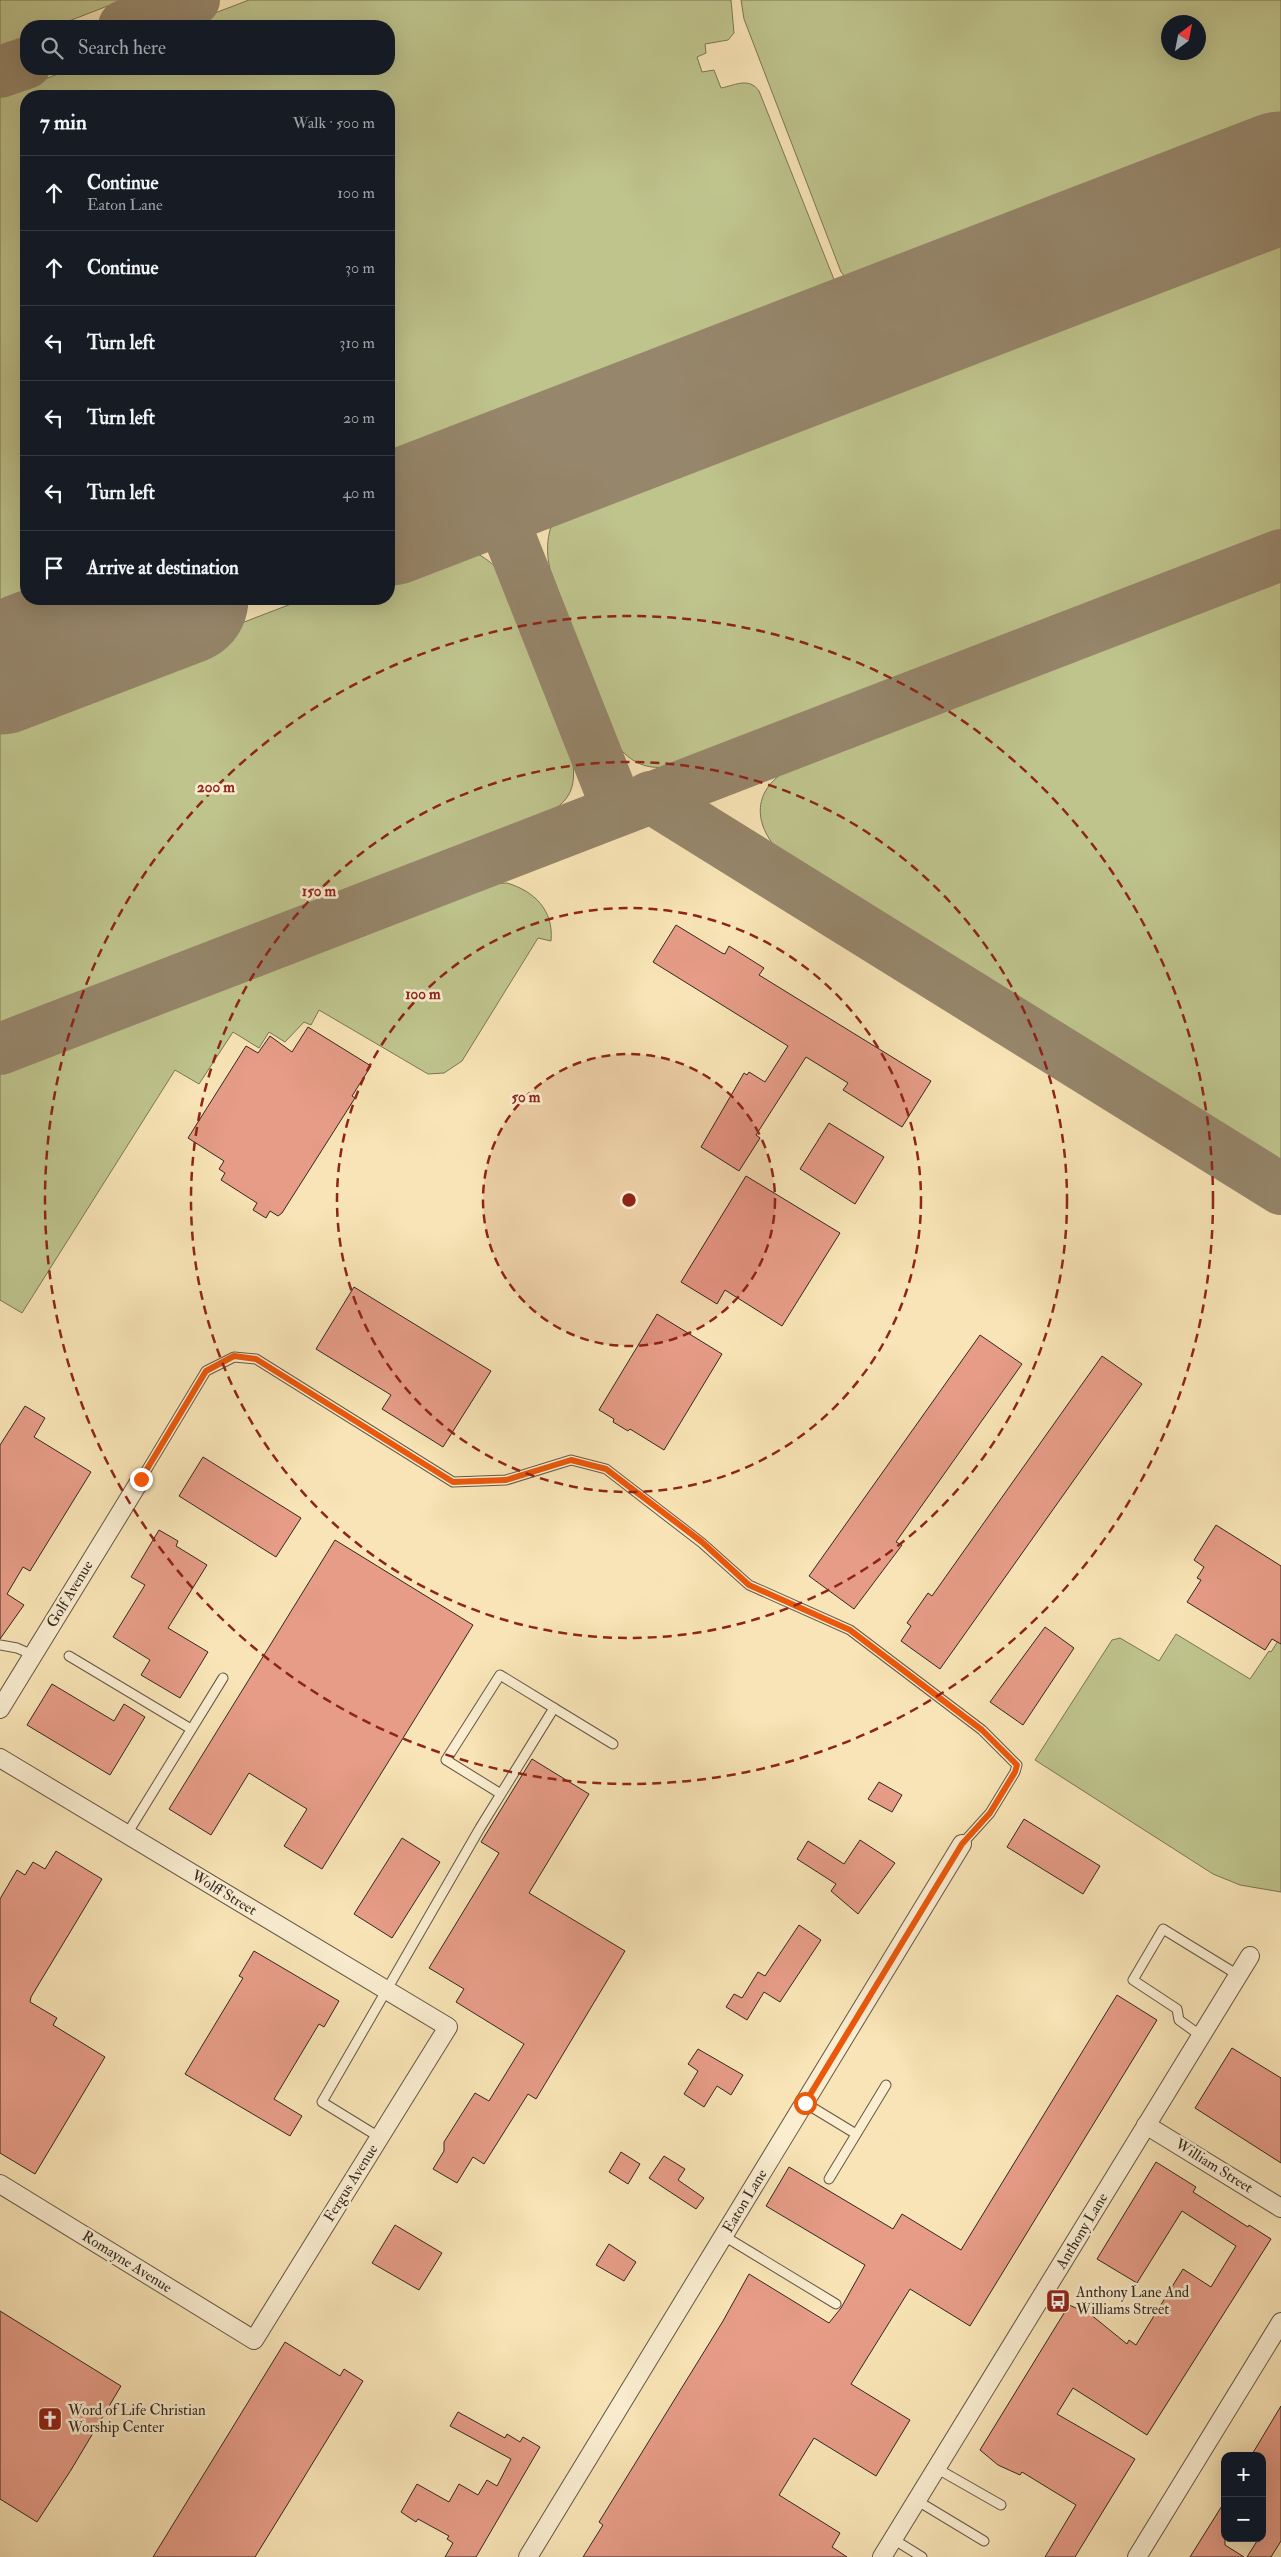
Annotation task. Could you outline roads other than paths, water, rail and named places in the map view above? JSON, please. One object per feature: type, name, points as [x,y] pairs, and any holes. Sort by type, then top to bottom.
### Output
[{"type":"street","name":"Golf Avenue","points":[[0,1709],[141,1479]]},
{"type":"street","name":"Wolff Street","points":[[0,1758],[448,2027]]},
{"type":"street","name":"Eaton Lane","points":[[528,2557],[962,1844]]},
{"type":"street","name":"Anthony Lane","points":[[882,2557],[1250,1956]]},
{"type":"street","name":"Fergus Avenue","points":[[254,2340],[448,2027]]},
{"type":"street","name":"William Street","points":[[1146,2125],[1281,2208]]},
{"type":"street","name":"Romayne Avenue","points":[[0,2184],[254,2340]]},
{"type":"street","points":[[1137,2557],[1281,2322]]},
{"type":"lane","points":[[141,1479],[206,1371],[234,1356],[256,1359],[453,1482],[506,1480],[571,1460],[606,1469],[702,1542],[749,1585],[850,1630],[982,1730],[1017,1765],[1015,1772],[990,1813],[962,1844]]},
{"type":"lane","points":[[0,1645],[17,1648],[33,1656]]},
{"type":"lane","points":[[69,1656],[192,1729]]},
{"type":"lane","points":[[501,1794],[446,1760],[500,1674],[613,1744]]},
{"type":"lane","points":[[127,1834],[223,1678]]},
{"type":"lane","points":[[380,2137],[322,2102],[501,1794],[554,1708]]},
{"type":"lane","points":[[1201,2036],[1180,2020],[1177,2009],[1133,1980],[1163,1929],[1238,1976]]},
{"type":"lane","points":[[829,2179],[886,2085]]},
{"type":"lane","points":[[805,2103],[856,2134]]},
{"type":"lane","points":[[724,2236],[836,2304]]},
{"type":"lane","points":[[936,2468],[1001,2505]]},
{"type":"lane","points":[[916,2500],[984,2541]]},
{"type":"lane","points":[[892,2539],[922,2557]]},
{"type":"place","name":"Anthony Lane And Williams Street","points":[[1058,2301]]},
{"type":"place","name":"Word of Life Christian Worship Center","points":[[50,2419]]}]
